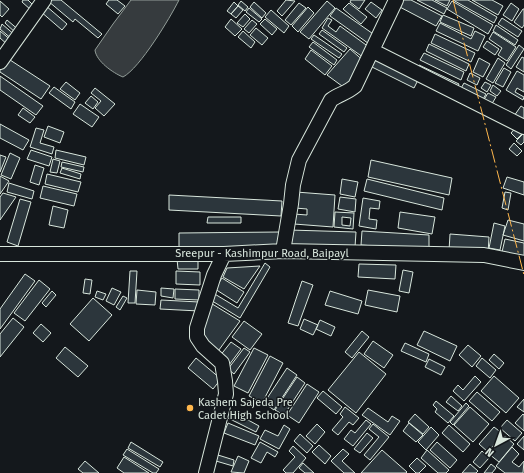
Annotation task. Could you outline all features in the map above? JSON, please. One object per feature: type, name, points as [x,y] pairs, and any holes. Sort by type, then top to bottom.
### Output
[{"type":"street","points":[[0,62],[44,0]]},
{"type":"street","points":[[283,251],[293,185],[299,160],[331,100],[338,95],[348,93],[355,86],[396,0]]},
{"type":"street","points":[[373,51],[524,127]]},
{"type":"street","name":"Sreepur - Kashimpur Road, Baipayl","points":[[0,254],[224,254],[283,251],[484,255],[524,263]]},
{"type":"street","points":[[206,473],[226,394],[222,363],[203,346],[197,337],[197,328],[214,275],[224,254]]},
{"type":"shaded area","points":[[131,0],[179,0],[162,30],[138,64],[123,77],[110,70],[98,58],[95,50]]},
{"type":"building","points":[[23,0],[28,0],[34,6],[31,10],[22,2]]},
{"type":"building","points":[[61,0],[102,34],[98,38],[75,19],[73,22],[48,1]]},
{"type":"building","points":[[109,0],[117,0],[125,6],[118,14],[106,4]]},
{"type":"building","points":[[286,0],[295,1],[282,16],[277,11]]},
{"type":"building","points":[[351,0],[365,0],[359,9],[350,2]]},
{"type":"building","points":[[399,0],[411,0],[442,16],[436,26],[396,5]]},
{"type":"building","points":[[417,0],[432,0],[447,8],[444,14]]},
{"type":"building","points":[[435,0],[450,0],[447,6]]},
{"type":"building","points":[[453,0],[468,0],[497,17],[494,23]]},
{"type":"building","points":[[472,0],[492,0],[503,6],[498,15]]},
{"type":"building","points":[[0,1],[9,9],[2,17],[0,15]]},
{"type":"building","points":[[241,1],[248,7],[245,11],[238,5]]},
{"type":"building","points":[[327,1],[335,8],[309,39],[300,32]]},
{"type":"building","points":[[452,1],[493,25],[488,34],[447,9]]},
{"type":"building","points":[[234,2],[238,6],[231,14],[227,11]]},
{"type":"building","points":[[254,2],[266,13],[262,18],[250,7]]},
{"type":"building","points":[[371,2],[382,10],[376,18],[365,9]]},
{"type":"building","points":[[299,3],[306,8],[291,25],[285,20]]},
{"type":"building","points":[[349,3],[367,17],[361,24],[343,9]]},
{"type":"building","points":[[511,3],[519,9],[512,21],[503,15]]},
{"type":"building","points":[[45,5],[67,24],[62,30],[40,11]]},
{"type":"building","points":[[238,6],[243,10],[236,18],[231,14]]},
{"type":"building","points":[[308,7],[314,13],[298,32],[292,26]]},
{"type":"building","points":[[249,8],[262,19],[259,22],[246,12]]},
{"type":"building","points":[[336,8],[379,38],[372,46],[330,16]]},
{"type":"building","points":[[523,9],[524,25],[522,28],[514,22]]},
{"type":"building","points":[[271,10],[289,26],[284,33],[265,17]]},
{"type":"building","points":[[245,14],[250,19],[243,27],[237,23]]},
{"type":"building","points":[[443,15],[474,28],[471,36],[440,22]]},
{"type":"building","points":[[328,18],[332,20],[328,26],[336,32],[340,26],[373,50],[367,60],[322,28]]},
{"type":"building","points":[[502,18],[522,31],[518,37],[498,24]]},
{"type":"building","points":[[231,19],[242,29],[235,36],[225,27]]},
{"type":"building","points":[[265,19],[277,29],[272,35],[260,24]]},
{"type":"building","points":[[7,20],[20,31],[17,34],[5,23]]},
{"type":"building","points":[[252,20],[257,24],[249,33],[244,29]]},
{"type":"building","points":[[440,23],[471,39],[475,31],[485,36],[478,51],[436,31]]},
{"type":"building","points":[[2,24],[16,36],[13,40],[0,29]]},
{"type":"building","points":[[496,25],[518,40],[515,45],[493,31]]},
{"type":"building","points":[[256,28],[268,38],[262,45],[250,35]]},
{"type":"building","points":[[322,30],[347,48],[344,52],[319,34]]},
{"type":"building","points":[[0,31],[12,41],[8,45],[0,38]]},
{"type":"building","points":[[243,31],[255,42],[251,48],[238,37]]},
{"type":"building","points":[[493,32],[516,47],[507,61],[498,55],[502,48],[489,39]]},
{"type":"building","points":[[435,34],[475,53],[471,62],[431,43]]},
{"type":"building","points":[[314,35],[342,54],[339,58],[311,39]]},
{"type":"building","points":[[487,41],[499,49],[495,55],[483,47]]},
{"type":"building","points":[[313,42],[337,60],[334,65],[309,47]]},
{"type":"building","points":[[429,44],[469,64],[466,71],[426,51]]},
{"type":"building","points":[[519,45],[524,49],[511,69],[506,65]]},
{"type":"building","points":[[350,49],[366,63],[351,81],[342,86],[327,75]]},
{"type":"building","points":[[311,50],[332,66],[325,75],[305,59]]},
{"type":"building","points":[[424,53],[464,72],[461,80],[420,60]]},
{"type":"building","points":[[374,54],[420,76],[414,88],[368,65]]},
{"type":"building","points":[[522,57],[524,58],[524,72],[516,67]]},
{"type":"building","points":[[7,58],[50,86],[41,99],[0,72],[0,69]]},
{"type":"building","points":[[479,58],[490,64],[483,77],[473,72]]},
{"type":"building","points":[[498,58],[505,63],[493,83],[486,79]]},
{"type":"building","points":[[419,65],[459,84],[456,91],[416,71]]},
{"type":"building","points":[[504,68],[511,72],[503,87],[495,83]]},
{"type":"building","points":[[517,71],[524,75],[524,92],[517,88],[515,92],[524,97],[523,100],[506,90]]},
{"type":"building","points":[[470,73],[480,78],[477,85],[467,80]]},
{"type":"building","points":[[0,76],[43,106],[36,115],[0,90]]},
{"type":"building","points":[[66,82],[80,93],[75,100],[60,89]]},
{"type":"building","points":[[485,82],[491,85],[487,92],[481,88]]},
{"type":"building","points":[[464,83],[486,94],[481,103],[459,92]]},
{"type":"building","points":[[493,85],[501,91],[497,96],[490,91]]},
{"type":"building","points":[[54,87],[75,102],[71,109],[49,93]]},
{"type":"building","points":[[95,88],[115,104],[104,116],[95,108],[101,101],[91,93]]},
{"type":"building","points":[[488,93],[496,97],[490,107],[482,103]]},
{"type":"building","points":[[91,96],[98,102],[93,109],[85,103]]},
{"type":"building","points":[[80,104],[99,117],[92,127],[73,114]]},
{"type":"building","points":[[521,106],[524,108],[524,123],[514,116]]},
{"type":"building","points":[[23,108],[35,117],[30,123],[18,115]]},
{"type":"building","points":[[0,124],[29,140],[23,150],[0,138]]},
{"type":"building","points":[[518,125],[524,132],[517,139],[511,133]]},
{"type":"building","points":[[48,126],[64,132],[60,143],[44,137]]},
{"type":"building","points":[[36,128],[44,130],[40,143],[54,147],[52,154],[30,147]]},
{"type":"building","points":[[524,133],[524,142],[521,145],[516,141]]},
{"type":"building","points":[[514,143],[522,151],[517,156],[509,149]]},
{"type":"building","points":[[31,150],[52,157],[49,166],[27,159]]},
{"type":"building","points":[[56,150],[86,157],[84,165],[55,158]]},
{"type":"building","points":[[10,153],[20,158],[11,179],[1,175]]},
{"type":"building","points":[[0,155],[6,157],[0,172]]},
{"type":"building","points":[[53,159],[60,161],[57,173],[50,172]]},
{"type":"building","points":[[371,160],[452,178],[449,195],[368,177]]},
{"type":"building","points":[[62,162],[84,167],[83,172],[61,167]]},
{"type":"building","points":[[35,165],[44,168],[39,185],[30,182]]},
{"type":"building","points":[[62,168],[81,174],[80,179],[60,173]]},
{"type":"building","points":[[47,174],[81,182],[78,192],[45,184]]},
{"type":"building","points":[[0,176],[9,181],[0,194]]},
{"type":"building","points":[[507,177],[524,182],[524,195],[503,188]]},
{"type":"building","points":[[342,179],[358,182],[355,197],[340,194]]},
{"type":"building","points":[[367,179],[444,198],[442,210],[364,191]]},
{"type":"building","points":[[9,183],[34,191],[32,199],[7,192]]},
{"type":"building","points":[[43,186],[77,194],[74,206],[40,198]]},
{"type":"building","points":[[296,192],[335,195],[333,227],[294,224],[294,214],[307,215],[307,209],[295,208]]},
{"type":"building","points":[[505,192],[511,193],[508,210],[502,208]]},
{"type":"building","points":[[3,193],[16,197],[0,220],[0,197]]},
{"type":"building","points":[[169,195],[282,201],[281,216],[169,210]]},
{"type":"building","points":[[340,197],[356,199],[355,212],[338,209]]},
{"type":"building","points":[[363,198],[380,201],[379,209],[370,208],[369,219],[377,220],[376,229],[359,226]]},
{"type":"building","points":[[20,199],[31,202],[18,246],[7,242]]},
{"type":"building","points":[[53,206],[68,210],[64,228],[49,225]]},
{"type":"building","points":[[335,212],[354,213],[353,229],[334,227]],"holes":[[[342,217],[351,218],[350,226],[342,225]]]},
{"type":"building","points":[[400,212],[435,217],[432,234],[398,228]]},
{"type":"building","points":[[208,217],[241,217],[241,223],[207,223]]},
{"type":"building","points":[[508,220],[524,224],[524,241],[503,235]]},
{"type":"building","points":[[494,223],[505,226],[500,250],[489,248]]},
{"type":"building","points":[[289,230],[356,232],[355,247],[288,245]]},
{"type":"building","points":[[362,231],[429,235],[429,250],[361,245]]},
{"type":"building","points":[[280,232],[281,249],[179,250],[179,233]]},
{"type":"building","points":[[450,234],[489,237],[488,254],[449,251]]},
{"type":"building","points":[[505,239],[524,243],[524,257],[502,252]]},
{"type":"building","points":[[198,258],[198,269],[178,269],[177,259]]},
{"type":"building","points":[[265,263],[270,267],[240,318],[209,299],[213,293],[238,308]]},
{"type":"building","points":[[359,264],[396,265],[395,279],[358,277]]},
{"type":"building","points":[[260,266],[244,289],[223,277],[227,268]]},
{"type":"building","points":[[403,270],[413,272],[409,293],[399,291]]},
{"type":"building","points":[[130,271],[137,271],[135,303],[128,303]]},
{"type":"building","points":[[176,271],[200,272],[200,285],[176,284]]},
{"type":"building","points":[[25,274],[35,281],[0,329],[0,309]]},
{"type":"building","points":[[222,278],[244,292],[237,303],[215,289]]},
{"type":"building","points":[[85,279],[92,280],[90,294],[83,293]]},
{"type":"building","points":[[39,280],[50,289],[25,321],[14,313]]},
{"type":"building","points":[[302,281],[313,285],[298,326],[288,323]]},
{"type":"building","points":[[112,288],[121,292],[114,305],[106,301]]},
{"type":"building","points":[[161,288],[174,289],[173,298],[161,296]]},
{"type":"building","points":[[175,289],[199,290],[199,300],[175,299]]},
{"type":"building","points":[[137,290],[156,292],[155,305],[136,304]]},
{"type":"building","points":[[368,290],[400,296],[397,312],[365,305]]},
{"type":"building","points":[[52,291],[56,295],[46,307],[42,303]]},
{"type":"building","points":[[97,291],[106,294],[103,300],[95,297]]},
{"type":"building","points":[[330,291],[362,301],[358,314],[325,305]]},
{"type":"building","points":[[123,296],[127,298],[120,310],[116,307]]},
{"type":"building","points":[[93,298],[112,315],[89,341],[70,324]]},
{"type":"building","points":[[161,300],[199,302],[199,311],[160,309]]},
{"type":"building","points":[[209,302],[240,321],[216,354],[199,333]]},
{"type":"building","points":[[13,318],[24,327],[0,357],[0,334]]},
{"type":"building","points":[[304,319],[318,325],[313,335],[300,329]]},
{"type":"building","points":[[320,320],[335,327],[331,336],[316,329]]},
{"type":"building","points":[[244,321],[262,334],[250,350],[232,337]]},
{"type":"building","points":[[41,324],[51,333],[43,342],[33,333]]},
{"type":"building","points":[[362,331],[369,337],[352,358],[345,352]]},
{"type":"building","points":[[424,331],[457,346],[450,361],[417,345]]},
{"type":"building","points":[[373,341],[393,355],[384,368],[364,354]]},
{"type":"building","points":[[231,342],[241,349],[229,365],[219,357]]},
{"type":"building","points":[[405,343],[429,354],[426,362],[401,351]]},
{"type":"building","points":[[468,345],[481,356],[472,367],[459,355]]},
{"type":"building","points":[[65,347],[88,366],[78,377],[56,358]]},
{"type":"building","points":[[244,348],[250,352],[234,374],[228,369]]},
{"type":"building","points":[[254,348],[268,355],[248,393],[234,386]]},
{"type":"building","points":[[359,352],[386,374],[356,413],[328,390]]},
{"type":"building","points":[[494,354],[504,363],[499,369],[489,360]]},
{"type":"building","points":[[270,356],[283,363],[262,403],[249,396]]},
{"type":"building","points":[[196,358],[221,379],[213,389],[188,368]]},
{"type":"building","points":[[482,358],[496,370],[490,378],[476,366]]},
{"type":"building","points":[[429,359],[445,367],[441,375],[425,367]]},
{"type":"building","points":[[287,368],[297,375],[274,410],[264,403]]},
{"type":"building","points":[[475,376],[481,382],[464,401],[453,391],[458,385],[463,390]]},
{"type":"building","points":[[494,376],[519,398],[506,413],[481,391]]},
{"type":"building","points":[[297,377],[305,383],[284,415],[275,410]]},
{"type":"building","points":[[307,384],[319,392],[299,423],[287,415]]},
{"type":"building","points":[[323,391],[342,407],[336,414],[317,398]]},
{"type":"building","points":[[477,392],[500,412],[492,421],[469,401]]},
{"type":"building","points":[[451,396],[462,406],[458,411],[446,402]]},
{"type":"building","points":[[524,399],[524,412],[517,407]]},
{"type":"building","points":[[436,401],[454,416],[448,423],[435,412],[437,409],[433,405]]},
{"type":"building","points":[[466,403],[469,406],[453,425],[450,422]]},
{"type":"building","points":[[345,407],[359,418],[353,425],[349,422],[338,435],[332,430],[343,417],[340,414]]},
{"type":"building","points":[[470,407],[489,424],[473,442],[454,425]]},
{"type":"building","points":[[368,408],[388,422],[392,416],[400,421],[390,435],[362,415]]},
{"type":"building","points":[[230,410],[259,426],[256,432],[226,417]]},
{"type":"building","points":[[415,414],[429,427],[423,434],[408,422]]},
{"type":"building","points":[[523,414],[524,415],[524,431],[515,423]]},
{"type":"building","points":[[366,420],[371,424],[353,446],[344,439],[351,430],[355,433]]},
{"type":"building","points":[[507,420],[522,433],[515,441],[500,428]]},
{"type":"building","points":[[228,423],[259,436],[255,445],[224,433]]},
{"type":"building","points":[[409,423],[423,435],[416,442],[403,431]]},
{"type":"building","points":[[317,424],[325,432],[315,444],[306,436]]},
{"type":"building","points":[[373,424],[389,437],[370,460],[364,455],[379,437],[369,429]]},
{"type":"building","points":[[284,425],[290,429],[279,449],[260,439],[265,430],[278,436]]},
{"type":"building","points":[[449,425],[470,444],[463,452],[442,433]]},
{"type":"building","points":[[431,427],[439,435],[426,450],[418,442]]},
{"type":"building","points":[[494,427],[503,434],[488,452],[479,444]]},
{"type":"building","points":[[367,433],[373,438],[360,453],[354,449]]},
{"type":"building","points":[[300,434],[313,446],[307,453],[294,441]]},
{"type":"building","points":[[505,436],[514,444],[499,462],[489,454]]},
{"type":"building","points":[[524,436],[524,450],[517,444]]},
{"type":"building","points":[[131,442],[163,462],[160,467],[128,448]]},
{"type":"building","points":[[260,442],[278,452],[275,457],[267,452],[261,463],[251,458]]},
{"type":"building","points":[[437,442],[457,460],[450,468],[430,450]]},
{"type":"building","points":[[319,445],[331,456],[325,464],[312,452]]},
{"type":"building","points":[[293,446],[306,458],[293,473],[286,473],[283,470],[295,457],[289,451]]},
{"type":"building","points":[[512,447],[519,454],[512,462],[519,467],[524,461],[523,473],[505,473],[496,466]]},
{"type":"building","points":[[127,449],[159,469],[156,473],[153,473],[123,455]]},
{"type":"building","points":[[343,449],[349,454],[342,461],[355,473],[344,473],[331,461]]},
{"type":"building","points":[[382,450],[407,472],[361,473]]},
{"type":"building","points":[[427,450],[449,470],[446,473],[438,473],[421,458]]},
{"type":"building","points":[[482,451],[489,458],[480,468],[473,462]]},
{"type":"building","points":[[218,455],[234,460],[233,466],[216,461]]},
{"type":"building","points":[[238,456],[249,461],[244,473],[231,472]]},
{"type":"building","points":[[124,457],[149,473],[124,473],[117,468]]},
{"type":"building","points":[[417,458],[426,466],[419,473],[416,473],[409,466]]},
{"type":"building","points":[[85,461],[99,473],[83,473],[78,469]]},
{"type":"building","points":[[303,463],[314,473],[305,473],[299,468]]},
{"type":"building","points":[[470,464],[478,471],[476,473],[462,473]]},
{"type":"building","points":[[491,464],[496,468],[492,473],[484,473]]},
{"type":"power","points":[[453,0],[524,275]]},
{"type":"place","name":"Kashem Sajeda Pre Cadet High School","points":[[190,408]]}]
